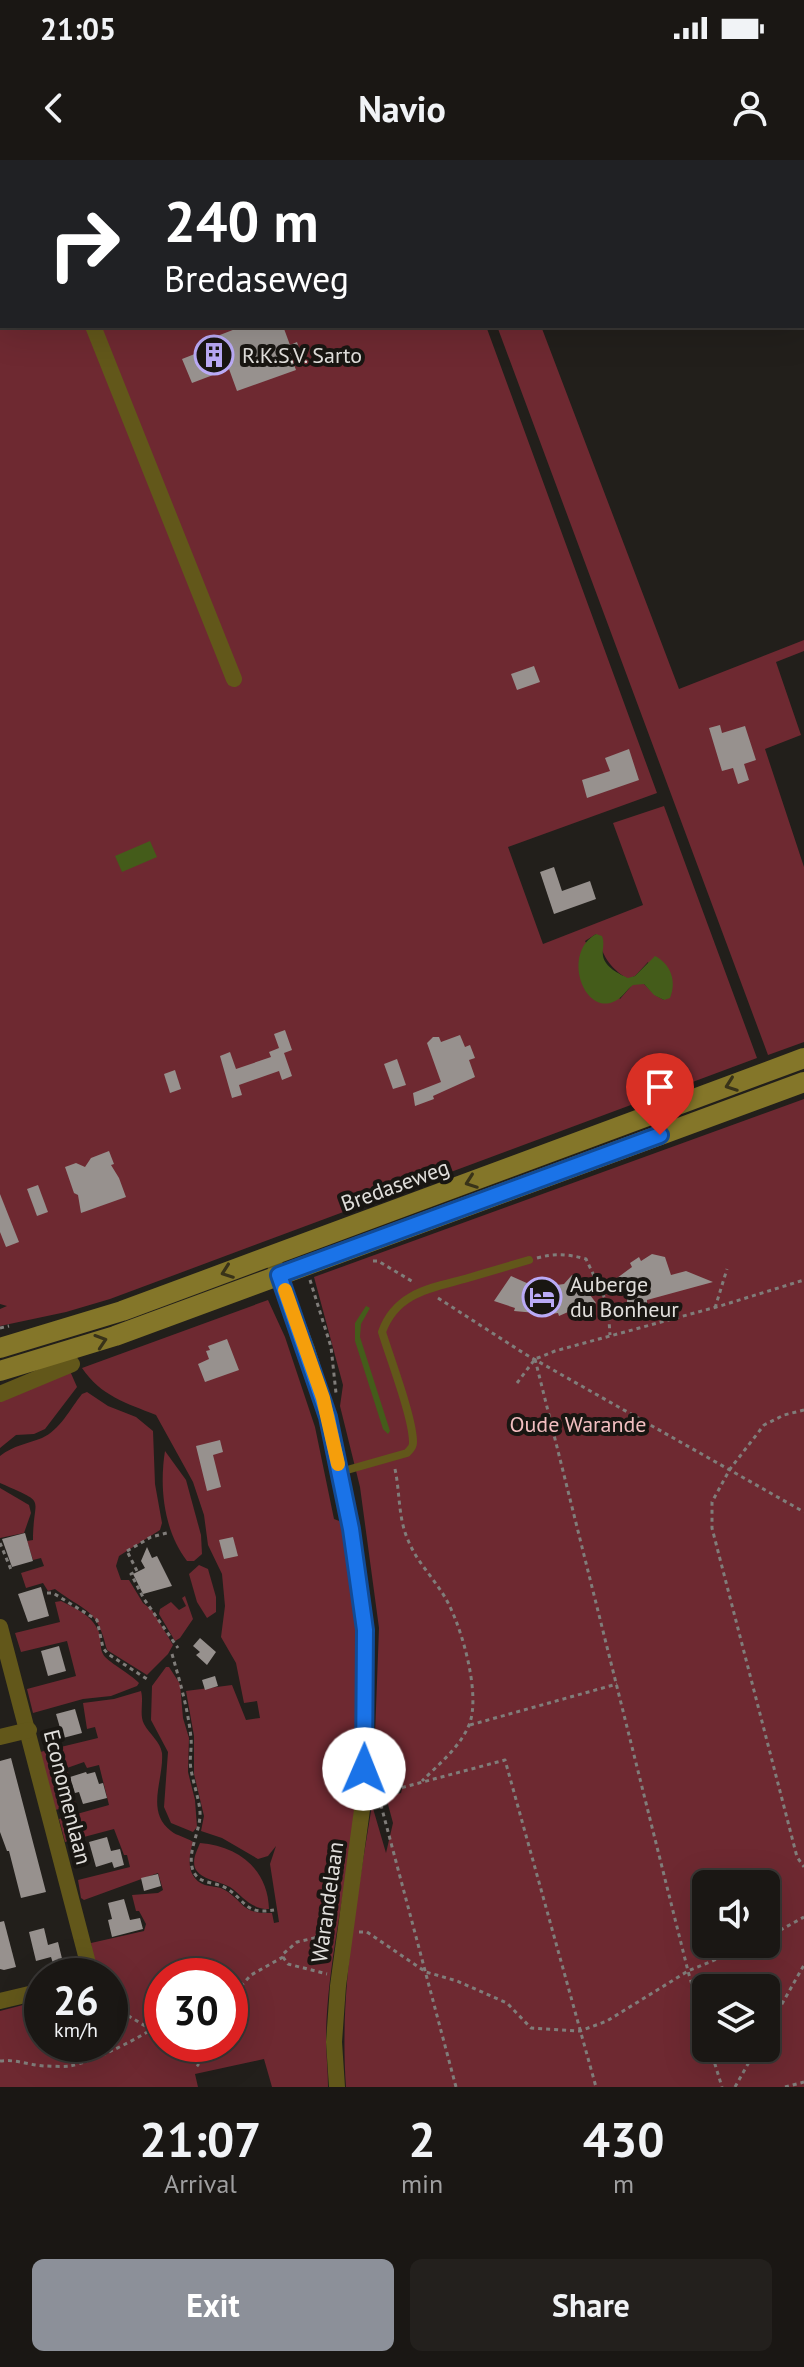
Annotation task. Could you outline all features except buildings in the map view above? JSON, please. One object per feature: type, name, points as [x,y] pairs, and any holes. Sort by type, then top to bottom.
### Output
[{"type":"main road","name":"Bredaseweg","points":[[0,1371],[115,1336],[276,1266],[682,1103],[804,1058]]},
{"type":"main road","name":"Bredaseweg","points":[[0,1348],[276,1266],[687,1126],[804,1082]]},
{"type":"main road","points":[[682,1103],[670,1120],[687,1126]]},
{"type":"street","points":[[94,328],[234,679]]},
{"type":"street","name":"Warandelaan","points":[[276,1266],[328,1417],[351,1529],[366,1646],[364,1795],[339,1977],[334,2042],[337,2087]]},
{"type":"street","points":[[0,1394],[72,1364]]},
{"type":"street","name":"Economenlaan","points":[[0,1627],[87,1958]]},
{"type":"street","points":[[0,1737],[29,1730]]},
{"type":"street","points":[[0,2001],[24,1995]]},
{"type":"lane","points":[[340,1472],[407,1453],[413,1441],[382,1332],[386,1320],[398,1305],[424,1288],[529,1260]]},
{"type":"path","points":[[529,1260],[552,1254],[570,1254],[586,1259],[608,1305],[610,1337]]},
{"type":"path","points":[[387,1267],[535,1359],[804,1512]]},
{"type":"path","points":[[715,1308],[727,1269]]},
{"type":"path","points":[[517,1383],[535,1359],[804,1280]]},
{"type":"path","points":[[311,1281],[331,1347],[337,1389],[328,1417]]},
{"type":"path","points":[[535,1359],[692,1985]]},
{"type":"path","points":[[804,1410],[764,1425],[730,1469],[712,1502],[712,1528],[797,1857],[804,1867]]},
{"type":"path","points":[[392,1457],[399,1488],[401,1525],[425,1572],[442,1591],[462,1635],[469,1659],[473,1703],[469,1725],[446,1757],[419,1783]]},
{"type":"path","points":[[167,1533],[151,1537],[127,1552],[137,1571],[131,1574],[144,1599],[178,1648]]},
{"type":"path","points":[[0,1543],[12,1572]]},
{"type":"path","points":[[47,1593],[53,1593],[97,1620],[103,1648],[108,1654],[150,1681]]},
{"type":"path","points":[[172,1654],[183,1687],[191,1739],[190,1766],[200,1812],[192,1866],[203,1881],[225,1887],[250,1908],[266,1912],[274,1910]]},
{"type":"path","points":[[469,1725],[617,1684]]},
{"type":"path","points":[[456,2087],[378,1794],[505,1760],[596,2087]]},
{"type":"path","points":[[780,1930],[804,1917]]},
{"type":"path","points":[[248,1978],[283,1957],[297,1942],[346,1931],[367,1932],[426,1972],[457,1981],[507,2003],[531,2028],[580,2031],[607,2021],[688,1971],[719,1958]]},
{"type":"path","points":[[283,1957],[288,1964],[339,1977]]},
{"type":"path","points":[[780,2007],[804,1965]]},
{"type":"path","points":[[0,2061],[71,2066],[144,2034]]},
{"type":"path","points":[[194,2062],[199,2066]]},
{"type":"path","points":[[714,2062],[722,2087]]},
{"type":"path","points":[[735,2087],[749,2062]]},
{"type":"path","points":[[785,2087],[804,2082]]},
{"type":"green space","points":[[0,328],[487,328],[657,793],[508,847],[543,944],[643,905],[613,823],[664,806],[757,1058],[110,1299],[0,1326],[0,1309],[7,1306],[0,1304]],"holes":[[[596,934],[611,965],[628,979],[648,962],[664,1000],[644,984],[633,984],[620,999],[585,941]]]},
{"type":"green space","points":[[498,328],[542,328],[679,689],[804,640],[804,651],[776,662],[801,735],[765,749],[804,867],[804,1042],[768,1055]]},
{"type":"green space","name":"Oude Warande","points":[[804,1099],[804,2087],[346,2087],[347,1981],[372,1805],[386,1853],[393,1823],[386,1797],[401,1793],[404,1780],[373,1788],[379,1628],[360,1487],[340,1406],[343,1385],[314,1277]]},
{"type":"green space","points":[[268,1300],[285,1337],[315,1427],[334,1519],[342,1522],[357,1638],[359,1716],[356,1793],[329,1986],[326,2038],[328,2087],[272,2087],[264,2059],[195,2074],[198,2087],[0,2087],[0,2011],[24,2005],[24,2062],[128,2062],[128,1958],[93,1958],[91,1943],[144,1931],[146,1924],[136,1911],[132,1895],[163,1890],[158,1873],[84,1900],[81,1898],[78,1880],[130,1867],[114,1829],[65,1842],[59,1819],[109,1805],[99,1765],[87,1768],[84,1762],[67,1768],[76,1805],[55,1810],[40,1752],[98,1738],[95,1727],[87,1729],[83,1703],[141,1691],[143,1720],[162,1753],[157,1805],[159,1814],[171,1831],[193,1842],[190,1860],[194,1877],[205,1885],[223,1889],[248,1909],[272,1913],[274,1923],[279,1922],[270,1864],[276,1846],[268,1856],[258,1859],[222,1838],[201,1831],[204,1816],[194,1774],[194,1736],[186,1691],[232,1685],[246,1720],[260,1718],[257,1701],[244,1703],[236,1663],[221,1637],[225,1606],[222,1574],[208,1545],[204,1515],[193,1482],[156,1415],[124,1402],[89,1378],[82,1368]]},
{"type":"green space","points":[[70,1371],[77,1387],[45,1429],[34,1434],[16,1435],[0,1448],[0,1399]]},
{"type":"green space","points":[[87,1392],[108,1406],[136,1417],[153,1431],[155,1484],[162,1523],[160,1530],[119,1556],[116,1566],[121,1580],[129,1580],[173,1645],[147,1675],[107,1650],[95,1619],[83,1608],[55,1589],[48,1591],[43,1583],[26,1588],[21,1573],[44,1566],[41,1558],[33,1560],[27,1541],[33,1540],[35,1502],[0,1483],[0,1456],[48,1434]]},
{"type":"green space","points":[[165,1451],[186,1480],[201,1535],[202,1554],[194,1561],[187,1561],[168,1523],[163,1494]]},
{"type":"green space","points":[[0,1488],[29,1505],[31,1513],[24,1533],[0,1538]]},
{"type":"green space","points":[[199,1565],[208,1569],[216,1597],[216,1612],[207,1618],[197,1602],[189,1574]]},
{"type":"green space","points":[[185,1596],[193,1619],[175,1641],[159,1614],[160,1609],[171,1602],[179,1610],[186,1606],[182,1598]]},
{"type":"green space","points":[[61,1601],[89,1618],[100,1635],[105,1657],[139,1683],[111,1696],[83,1699],[33,1713],[27,1689],[76,1676],[67,1641],[21,1652],[15,1633],[60,1622],[55,1602]]},
{"type":"green space","points":[[166,1667],[180,1684],[183,1718],[189,1738],[188,1772],[197,1827],[193,1832],[171,1823],[164,1807],[168,1752],[151,1720],[152,1686]]},
{"type":"green space","points":[[200,1843],[227,1849],[248,1862],[263,1882],[269,1909],[252,1904],[230,1887],[198,1872],[194,1861]]},
{"type":"shaded area","points":[[150,841],[157,857],[122,872],[115,856]]},
{"type":"shaded area","points":[[596,934],[602,936],[606,964],[628,978],[635,976],[655,956],[661,959],[673,980],[670,998],[664,1000],[654,995],[644,984],[633,985],[613,1002],[602,1003],[593,999],[580,980],[579,967],[580,954]]},
{"type":"shaded area","points":[[366,1306],[370,1308],[361,1324],[360,1337],[390,1431],[388,1434],[383,1429],[355,1341],[355,1323]]},
{"type":"slow traffic","points":[[285,1290],[323,1398],[338,1464]]},
{"type":"place","name":"R.K.S.V. Sarto","points":[[214,355]]},
{"type":"place","name":"Auberge du Bonheur","points":[[542,1297]]},
{"type":"route","points":[[364,1769],[365,1630],[351,1529],[328,1417],[279,1275],[660,1135]]}]
